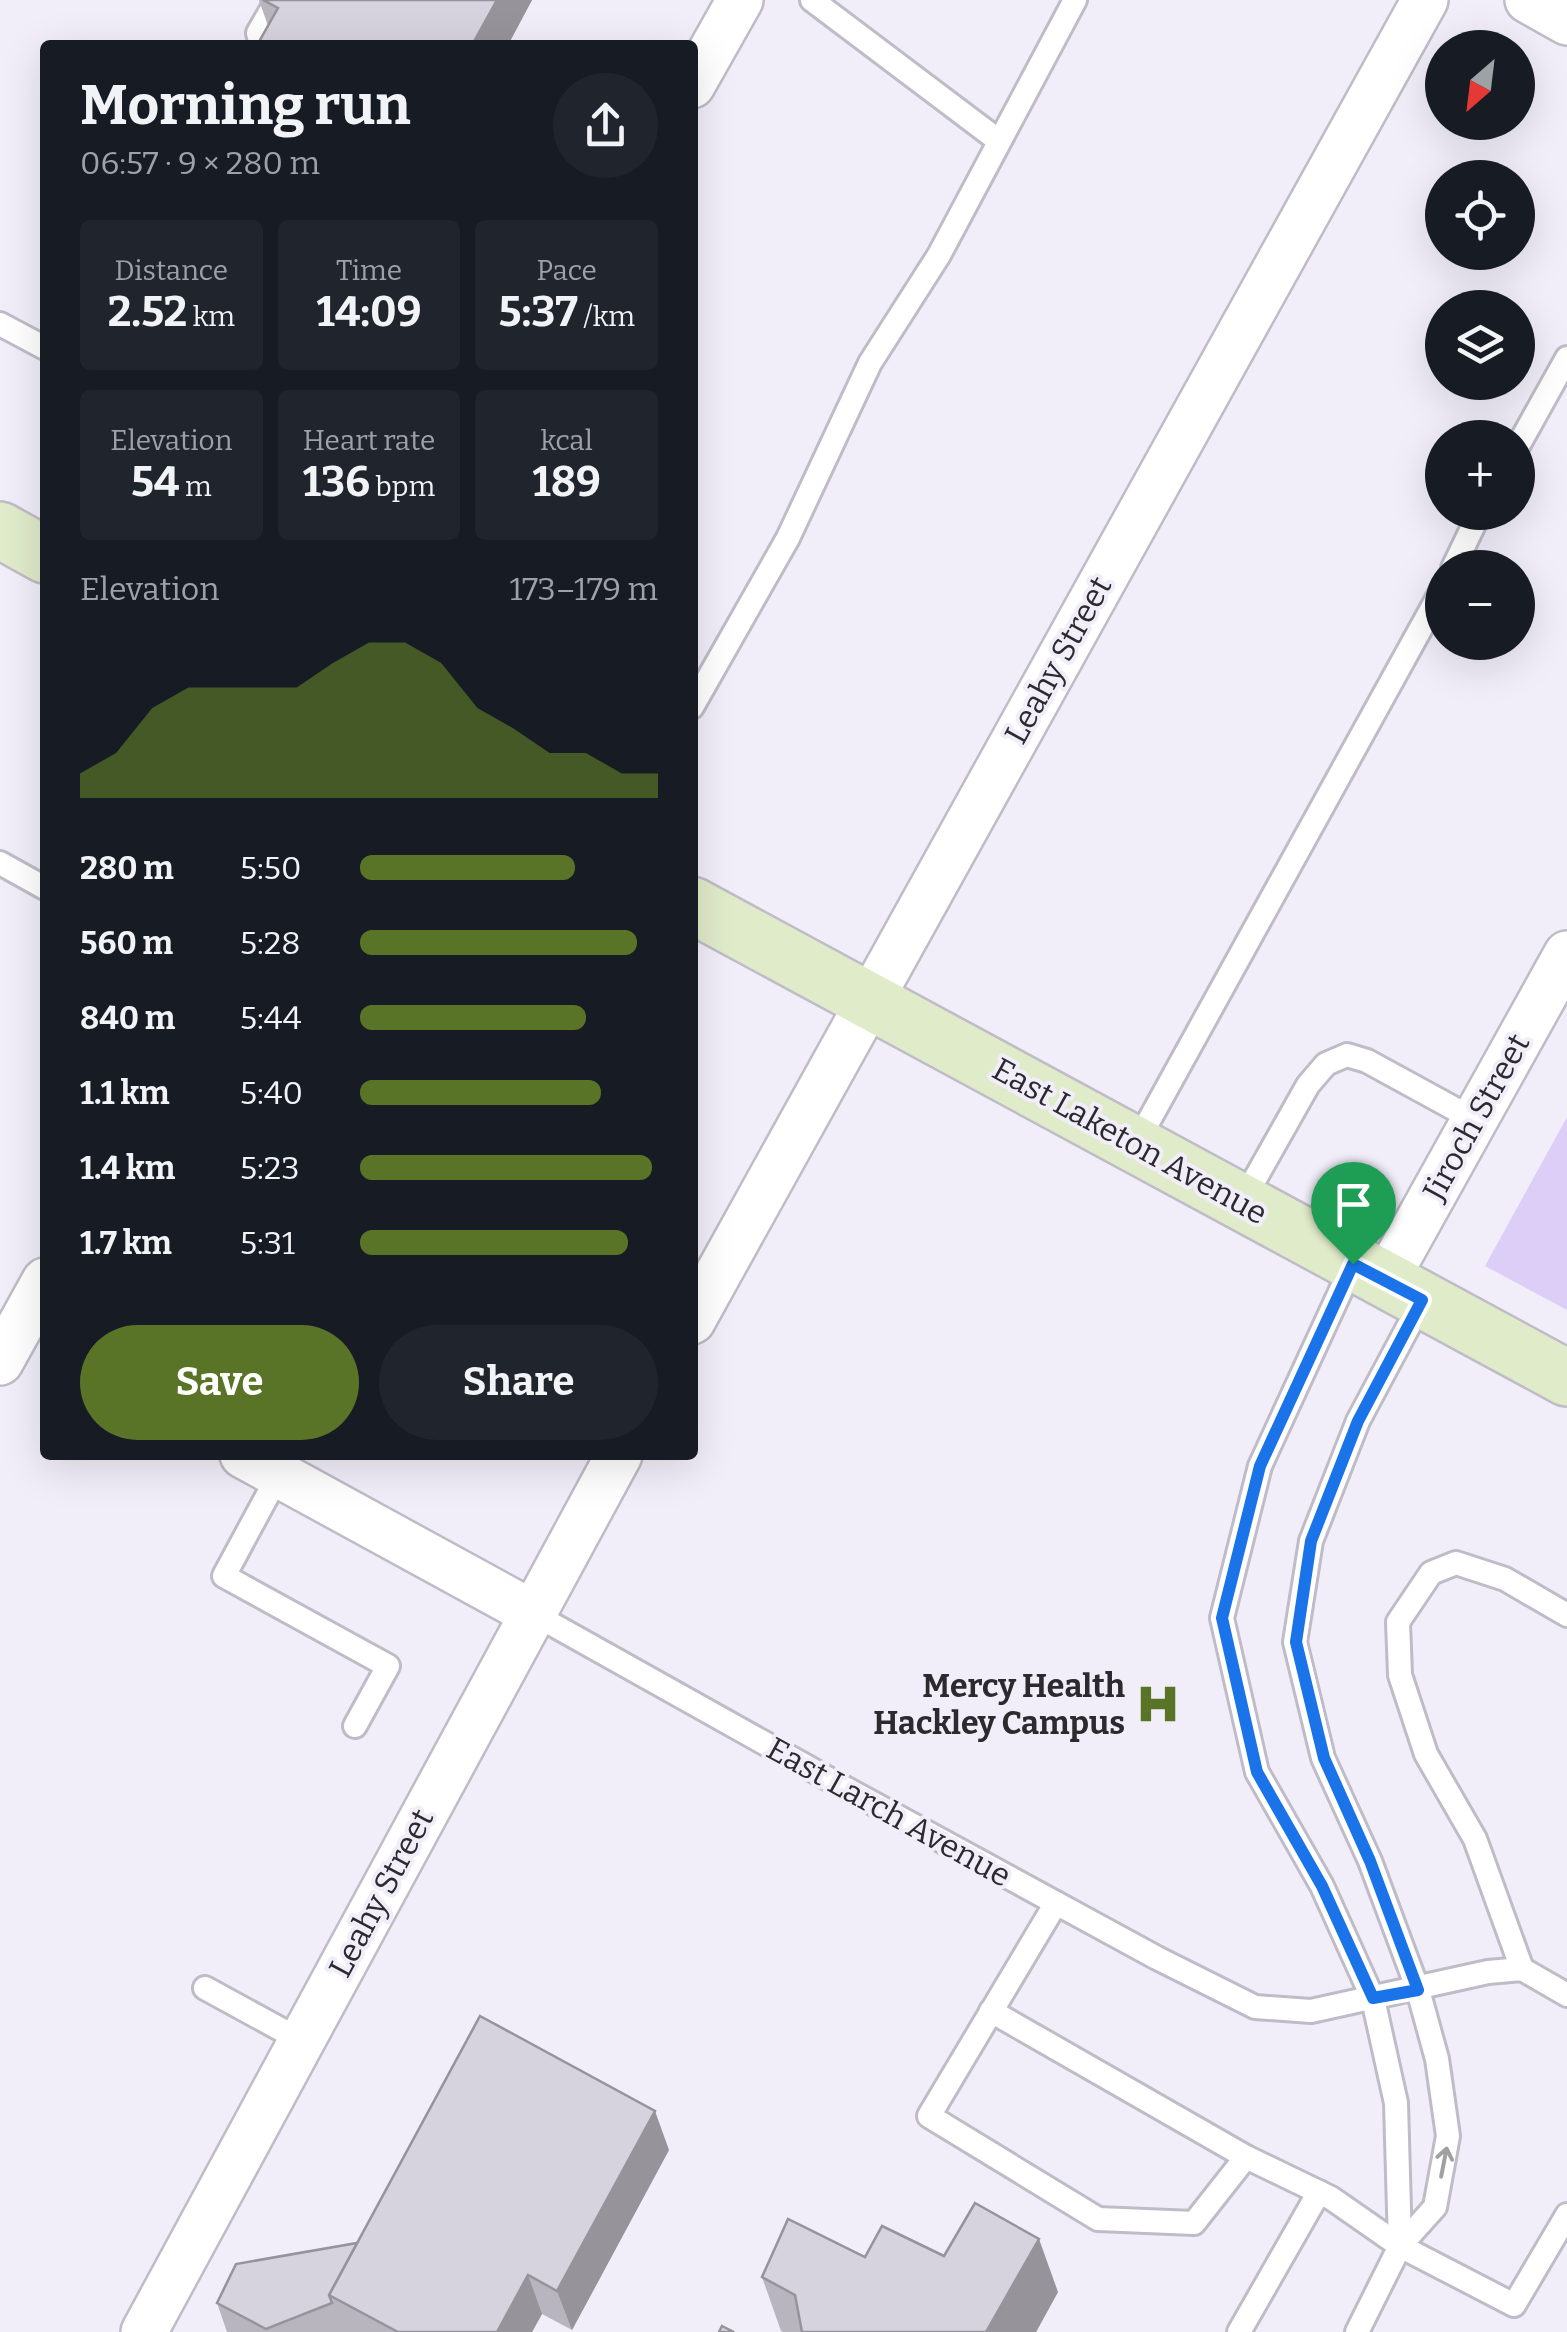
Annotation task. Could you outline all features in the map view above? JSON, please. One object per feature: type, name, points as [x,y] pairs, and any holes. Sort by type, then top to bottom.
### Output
[{"type":"main road","points":[[0,530],[40,551]]},
{"type":"main road","name":"East Laketon Avenue","points":[[698,908],[1567,1378]]},
{"type":"street","points":[[698,74],[740,0]]},
{"type":"street","name":"Leahy Street","points":[[698,1311],[1425,0]]},
{"type":"street","points":[[1528,0],[1567,22]]},
{"type":"street","name":"Jiroch Street","points":[[1386,1282],[1567,954]]},
{"type":"street","points":[[15,1341],[40,1291]]},
{"type":"street","name":"Leahy Street","points":[[144,2332],[616,1460]]},
{"type":"street","name":"East Larch Avenue","points":[[261,1465],[532,1614]]},
{"type":"lane","points":[[260,40],[258,33],[276,0]]},
{"type":"lane","points":[[812,0],[998,141]]},
{"type":"lane","points":[[698,696],[788,538],[870,363],[939,255],[1074,0]]},
{"type":"lane","points":[[0,324],[40,345]]},
{"type":"lane","points":[[1532,420],[1567,358]]},
{"type":"lane","points":[[1136,1144],[1425,621]]},
{"type":"lane","points":[[0,864],[40,885]]},
{"type":"lane","points":[[1242,1202],[1308,1086],[1326,1064],[1347,1054],[1368,1061],[1474,1120]]},
{"type":"lane","points":[[1357,2332],[1400,2246],[1435,2207],[1448,2136],[1438,2059],[1418,1990],[1370,1861],[1324,1758],[1296,1642],[1311,1541],[1358,1421],[1386,1282]]},
{"type":"lane","points":[[1386,1282],[1260,1466],[1222,1618],[1257,1772],[1322,1886],[1373,1998],[1396,2103],[1400,2246]]},
{"type":"lane","points":[[261,1465],[224,1576],[388,1666],[354,1726]]},
{"type":"lane","points":[[1567,1615],[1505,1579],[1456,1563],[1431,1572],[1398,1622],[1400,1675],[1426,1754],[1474,1839],[1522,1969],[1567,1995]]},
{"type":"lane","name":"East Larch Avenue","points":[[532,1614],[1056,1903],[1255,2007],[1311,2011],[1488,1972],[1522,1969]]},
{"type":"lane","points":[[1056,1903],[929,2116],[1098,2219],[1194,2223],[1246,2157]]},
{"type":"lane","points":[[205,1988],[302,2041]]},
{"type":"lane","points":[[991,2011],[1246,2157],[1318,2192],[1400,2246],[1514,2305],[1567,2215]]},
{"type":"lane","points":[[1238,2332],[1318,2192]]},
{"type":"shaded area","points":[[1567,1117],[1567,1310],[1485,1266]]},
{"type":"building","points":[[263,0],[497,0],[475,40],[260,40],[278,8]]},
{"type":"building","points":[[480,2016],[655,2111],[557,2291],[528,2275],[497,2332],[398,2332],[329,2295]]},
{"type":"building","points":[[975,2203],[1039,2239],[986,2332],[802,2332],[795,2295],[762,2277],[788,2219],[865,2257],[882,2226],[944,2256]]},
{"type":"building","points":[[357,2243],[329,2295],[332,2303],[266,2329],[217,2303],[236,2264]]},
{"type":"place","name":"Mercy Health Hackley Campus","points":[[1158,1704]]},
{"type":"route","points":[[1353,1264],[1422,1300],[1358,1421],[1311,1541],[1296,1642],[1324,1758],[1370,1861],[1418,1990],[1373,1998],[1322,1886],[1257,1772],[1222,1618],[1260,1466],[1353,1264]]}]
